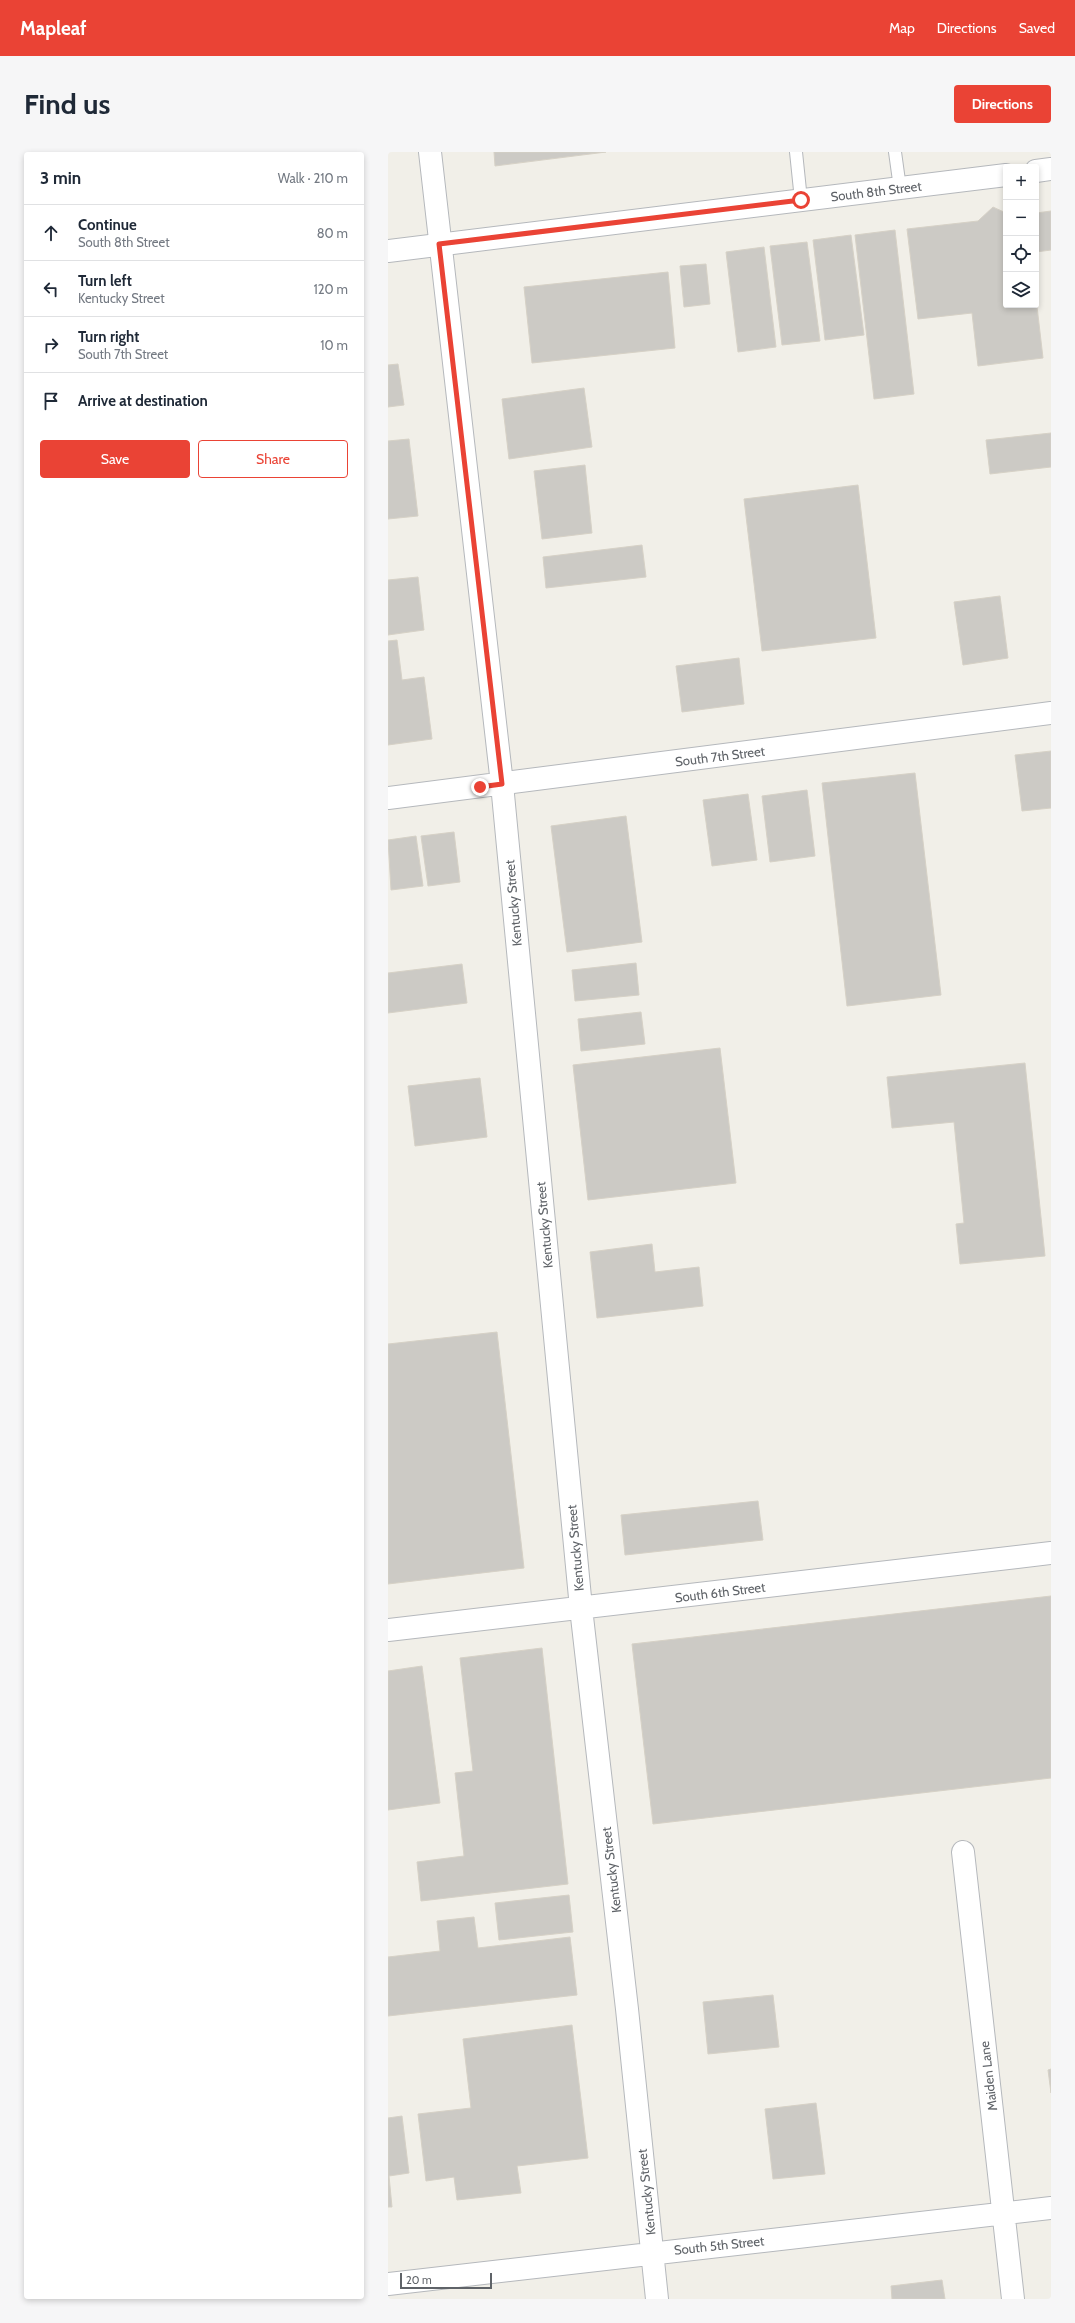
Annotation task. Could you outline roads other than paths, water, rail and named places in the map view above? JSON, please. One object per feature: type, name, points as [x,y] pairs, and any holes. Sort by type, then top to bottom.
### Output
[{"type":"street","name":"Kentucky Street","points":[[430,152],[439,244],[502,784],[581,1608],[627,2010],[657,2299]]},
{"type":"street","points":[[1039,171],[1051,169]]},
{"type":"street","name":"South 8th Street","points":[[388,251],[1003,175]]},
{"type":"street","name":"South 7th Street","points":[[388,798],[1051,714]]},
{"type":"street","name":"South 6th Street","points":[[388,1630],[1051,1553]]},
{"type":"street","name":"Maiden Lane","points":[[963,1852],[1013,2299]]},
{"type":"street","name":"South 5th Street","points":[[388,2284],[652,2252],[1051,2208]]},
{"type":"lane","points":[[796,152],[801,200]]},
{"type":"lane","points":[[896,152],[900,188]]}]
